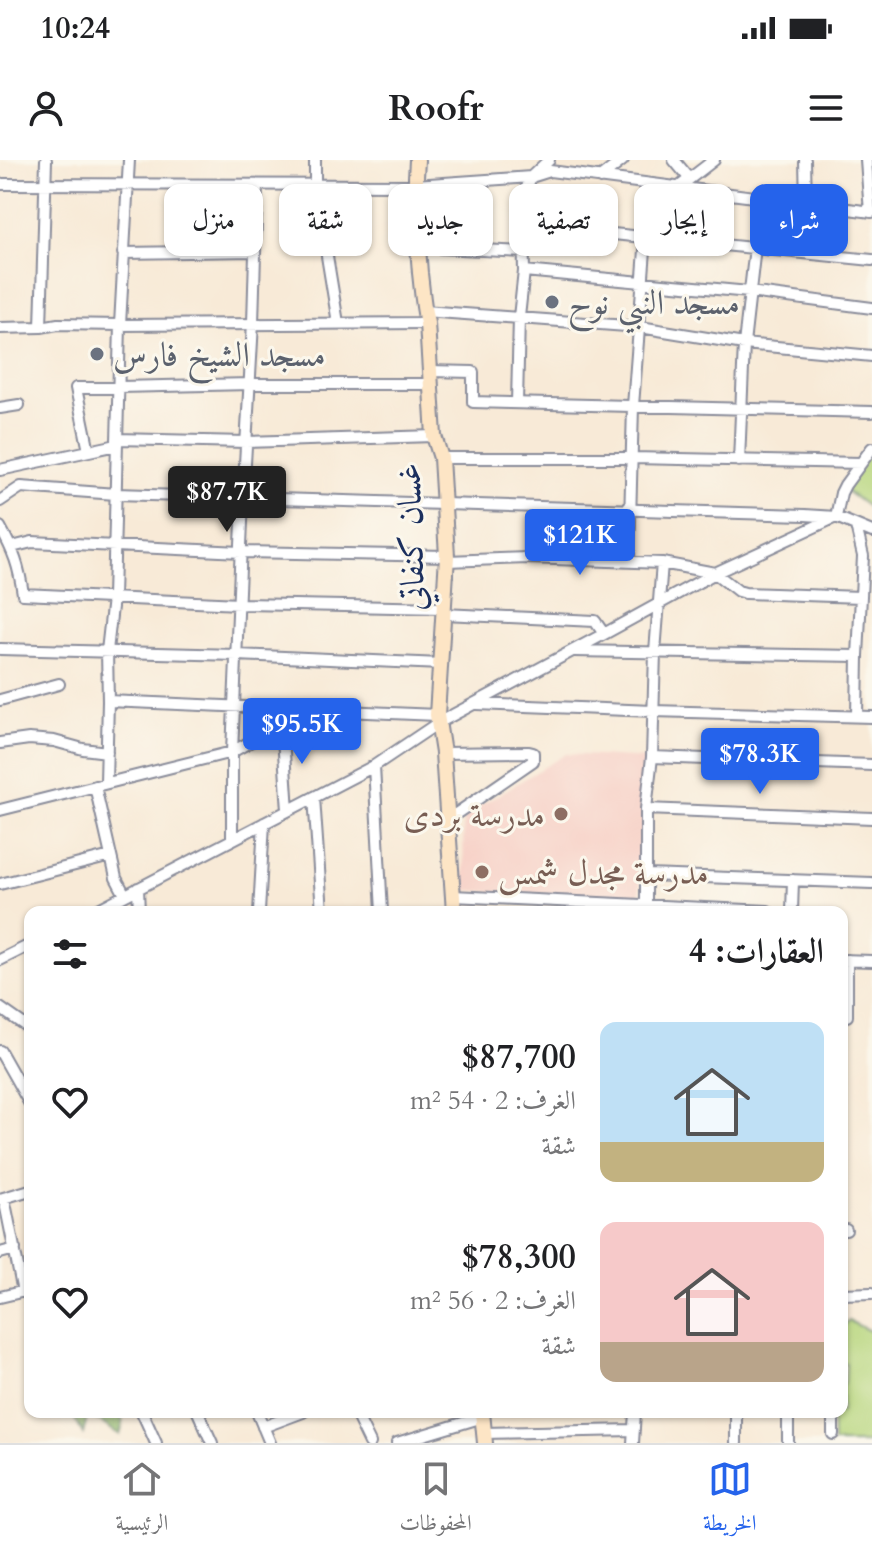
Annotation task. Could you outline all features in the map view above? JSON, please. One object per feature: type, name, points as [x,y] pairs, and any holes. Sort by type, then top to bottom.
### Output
[{"type":"street","points":[[41,327],[46,160]]},
{"type":"street","points":[[125,895],[116,878],[111,856],[100,784],[107,752],[107,651],[113,598],[120,325],[129,160]]},
{"type":"street","points":[[315,160],[315,183],[338,323]]},
{"type":"street","name":"غسان كنفاتي","points":[[415,184],[417,160]]},
{"type":"street","points":[[528,184],[531,177],[549,160]]},
{"type":"street","points":[[600,178],[623,160]]},
{"type":"street","points":[[674,160],[689,178]]},
{"type":"street","points":[[682,184],[714,160]]},
{"type":"street","points":[[805,160],[806,184]]},
{"type":"street","points":[[848,209],[871,212],[866,160]]},
{"type":"street","points":[[430,184],[531,177],[550,171],[645,184]]},
{"type":"street","points":[[0,184],[164,184]]},
{"type":"street","points":[[263,185],[388,184]]},
{"type":"street","points":[[123,253],[164,252]]},
{"type":"street","points":[[232,839],[232,752],[255,256]]},
{"type":"street","name":"غسان كنفاتي","points":[[419,256],[434,436],[441,458],[447,559],[437,719],[443,753],[454,906]]},
{"type":"street","points":[[517,403],[523,256]]},
{"type":"street","points":[[629,561],[633,406],[645,256]]},
{"type":"street","points":[[739,461],[744,344],[754,256]]},
{"type":"street","points":[[836,256],[872,260]]},
{"type":"street","points":[[524,271],[749,292],[872,308]]},
{"type":"street","points":[[0,328],[58,324],[338,323],[426,317],[519,317],[640,327],[744,344],[872,356]]},
{"type":"street","points":[[89,451],[76,388],[429,378],[473,372],[473,402],[872,412]]},
{"type":"street","points":[[0,408],[19,405]]},
{"type":"street","points":[[0,470],[117,442],[246,442],[434,436]]},
{"type":"street","points":[[836,517],[841,493],[872,448]]},
{"type":"street","points":[[441,458],[861,463]]},
{"type":"street","points":[[0,501],[21,487],[243,499],[836,517],[872,532]]},
{"type":"street","points":[[104,906],[374,766],[437,719],[475,704],[715,573],[836,517]]},
{"type":"street","points":[[856,526],[863,556],[857,716]]},
{"type":"street","points":[[0,527],[19,567],[23,594],[443,611],[595,621],[604,634]]},
{"type":"street","points":[[12,547],[32,542],[447,559],[629,561],[662,563],[715,573],[745,593],[861,597]]},
{"type":"street","points":[[646,906],[646,809],[652,757],[655,652],[662,563]]},
{"type":"street","points":[[0,649],[441,664]]},
{"type":"street","points":[[573,651],[858,656]]},
{"type":"street","points":[[0,700],[59,684]]},
{"type":"street","points":[[108,701],[437,719]]},
{"type":"street","points":[[475,704],[872,717]]},
{"type":"street","points":[[0,810],[232,752],[282,724],[297,710]]},
{"type":"street","points":[[282,724],[288,810]]},
{"type":"street","points":[[0,743],[29,739],[54,741],[107,752]]},
{"type":"street","points":[[443,753],[529,752],[534,757],[533,761],[447,820]]},
{"type":"street","points":[[652,757],[872,765]]},
{"type":"street","points":[[374,766],[382,906]]},
{"type":"street","points":[[314,797],[322,906]]},
{"type":"street","points":[[646,809],[872,818]]},
{"type":"street","points":[[259,906],[264,823]]},
{"type":"street","points":[[0,884],[111,856]]},
{"type":"street","points":[[647,875],[872,883]]},
{"type":"street","points":[[792,906],[793,880]]},
{"type":"street","points":[[138,888],[139,906]]},
{"type":"street","points":[[453,896],[601,906]]},
{"type":"street","points":[[0,960],[24,948]]},
{"type":"street","points":[[848,960],[872,961]]},
{"type":"street","points":[[0,1008],[24,1025]]},
{"type":"street","points":[[0,1051],[24,1093]]},
{"type":"street","points":[[24,1192],[2,1199],[24,1280]]},
{"type":"street","points":[[0,1253],[15,1249]]},
{"type":"street","points":[[0,1297],[24,1292]]},
{"type":"street","points":[[848,1294],[872,1293]]},
{"type":"street","points":[[145,1418],[156,1443]]},
{"type":"street","points":[[201,1418],[212,1443]]},
{"type":"street","points":[[259,1418],[270,1443]]},
{"type":"street","points":[[263,1427],[287,1418]]},
{"type":"street","points":[[358,1418],[370,1443]]},
{"type":"street","points":[[397,1443],[473,1418]]},
{"type":"street","points":[[482,1418],[484,1438],[545,1438],[588,1431],[634,1430]]},
{"type":"street","points":[[633,1443],[635,1418]]},
{"type":"street","points":[[736,1418],[736,1443]]},
{"type":"street","points":[[788,1418],[788,1443]]},
{"type":"street","points":[[833,1418],[833,1434]]},
{"type":"street","points":[[588,1431],[589,1443]]},
{"type":"shaded area","points":[[566,754],[647,759],[639,900],[464,890],[463,816]]},
{"type":"green space","points":[[872,447],[872,510],[842,488]]},
{"type":"green space","points":[[848,1322],[872,1332],[872,1443],[833,1443],[832,1418],[848,1418]]},
{"type":"green space","points":[[74,1418],[87,1418],[83,1434]]},
{"type":"green space","points":[[94,1418],[122,1418],[120,1435]]},
{"type":"place","name":"مسجد النبي نوح","points":[[552,302]]},
{"type":"place","name":"مسجد الشيخ فارس","points":[[97,354]]},
{"type":"place","name":"مدرسة بردى","points":[[561,814]]},
{"type":"place","name":"مدرسة مجدل شمس","points":[[482,872]]}]
